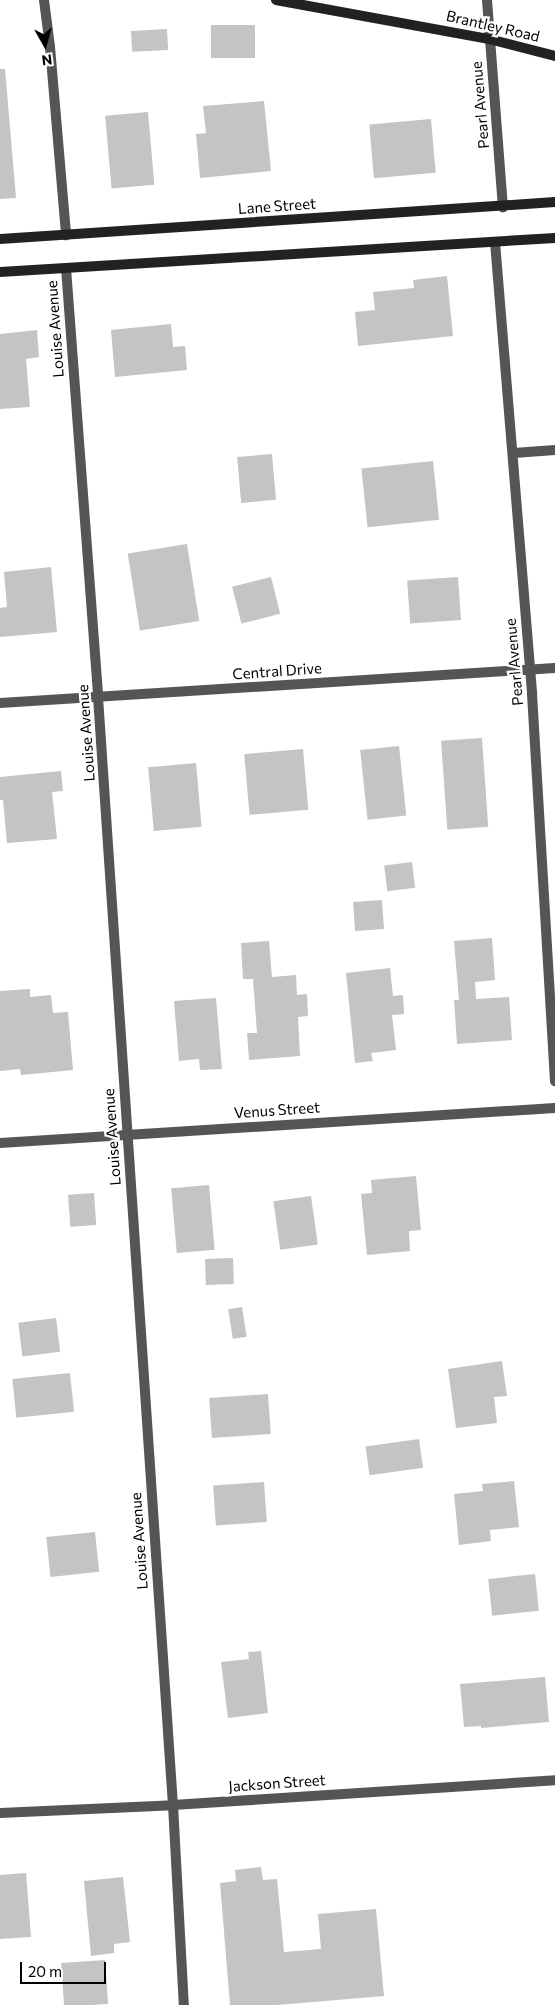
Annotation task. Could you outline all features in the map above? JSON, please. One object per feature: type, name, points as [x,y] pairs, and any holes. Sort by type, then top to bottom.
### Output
[{"type":"main road","name":"Brantley Road","points":[[276,0],[489,38],[555,56]]},
{"type":"main road","name":"Lane Street","points":[[0,239],[503,207],[555,202]]},
{"type":"main road","points":[[0,272],[555,238]]},
{"type":"street","points":[[44,0],[50,47],[66,235]]},
{"type":"street","name":"Pearl Avenue","points":[[487,0],[503,207]]},
{"type":"street","name":"Pearl Avenue","points":[[495,242],[514,454],[532,694],[555,1081]]},
{"type":"street","name":"Louise Avenue","points":[[66,268],[98,697],[173,1805],[184,2005]]},
{"type":"street","points":[[514,454],[555,450]]},
{"type":"street","name":"Central Drive","points":[[0,702],[555,668]]},
{"type":"street","name":"Venus Street","points":[[0,1143],[555,1108]]},
{"type":"street","name":"Jackson Street","points":[[0,1813],[173,1805],[555,1780]]},
{"type":"building","points":[[211,25],[255,25],[255,58],[211,58]]},
{"type":"building","points":[[167,29],[168,50],[132,52],[131,31]]},
{"type":"building","points":[[0,69],[5,69],[16,198],[0,199]]},
{"type":"building","points":[[264,101],[271,171],[200,178],[196,134],[206,133],[203,106]]},
{"type":"building","points":[[148,112],[154,185],[112,188],[105,116]]},
{"type":"building","points":[[431,119],[436,173],[374,178],[369,124]]},
{"type":"building","points":[[447,276],[453,336],[358,346],[355,312],[375,310],[373,292],[414,288],[413,280]]},
{"type":"building","points":[[171,324],[173,347],[185,346],[187,370],[115,377],[111,330]]},
{"type":"building","points":[[37,330],[39,357],[26,359],[30,407],[0,409],[0,334]]},
{"type":"building","points":[[272,454],[276,500],[241,503],[237,457]]},
{"type":"building","points":[[433,461],[439,520],[368,527],[361,469]]},
{"type":"building","points":[[187,544],[199,621],[140,630],[128,553]]},
{"type":"building","points":[[51,567],[57,632],[0,637],[0,608],[7,607],[4,572]]},
{"type":"building","points":[[271,577],[280,614],[241,624],[232,587]]},
{"type":"building","points":[[458,577],[461,620],[410,623],[407,581]]},
{"type":"building","points":[[482,738],[488,827],[447,830],[441,741]]},
{"type":"building","points":[[399,746],[406,816],[368,820],[360,750]]},
{"type":"building","points":[[303,749],[308,810],[250,815],[244,754]]},
{"type":"building","points":[[196,763],[202,827],[154,831],[148,767]]},
{"type":"building","points":[[61,771],[63,791],[52,792],[57,839],[7,843],[3,800],[0,800],[0,777]]},
{"type":"building","points":[[412,862],[415,888],[387,891],[384,865]]},
{"type":"building","points":[[382,900],[384,929],[355,931],[353,902]]},
{"type":"building","points":[[492,938],[495,980],[475,982],[476,999],[509,997],[512,1040],[457,1044],[454,1000],[459,1000],[454,941]]},
{"type":"building","points":[[269,941],[272,977],[296,975],[297,995],[307,994],[308,1016],[298,1017],[300,1056],[249,1060],[247,1033],[257,1033],[253,979],[243,979],[241,943]]},
{"type":"building","points":[[390,968],[393,996],[403,995],[404,1014],[392,1015],[396,1050],[371,1053],[373,1061],[355,1063],[346,973]]},
{"type":"building","points":[[30,989],[30,997],[51,995],[53,1013],[68,1012],[73,1070],[21,1075],[20,1069],[0,1071],[0,991]]},
{"type":"building","points":[[216,998],[222,1069],[200,1070],[199,1059],[179,1061],[174,1001]]},
{"type":"building","points":[[416,1176],[421,1230],[409,1231],[410,1251],[367,1255],[361,1194],[372,1193],[371,1180]]},
{"type":"building","points":[[209,1185],[215,1250],[177,1253],[171,1188]]},
{"type":"building","points":[[94,1193],[96,1225],[70,1227],[68,1195]]},
{"type":"building","points":[[311,1196],[318,1245],[280,1250],[273,1201]]},
{"type":"building","points":[[233,1258],[234,1284],[206,1285],[205,1259]]},
{"type":"building","points":[[242,1307],[247,1337],[233,1339],[228,1309]]},
{"type":"building","points":[[56,1318],[60,1352],[22,1356],[18,1323]]},
{"type":"building","points":[[502,1361],[507,1396],[494,1397],[497,1423],[456,1428],[448,1369]]},
{"type":"building","points":[[70,1373],[74,1412],[16,1418],[12,1379]]},
{"type":"building","points":[[268,1394],[271,1434],[212,1438],[209,1398]]},
{"type":"building","points":[[419,1439],[423,1468],[370,1475],[366,1447]]},
{"type":"building","points":[[514,1481],[519,1527],[490,1530],[491,1541],[459,1545],[454,1494],[483,1491],[482,1484]]},
{"type":"building","points":[[264,1482],[267,1522],[216,1525],[213,1486]]},
{"type":"building","points":[[95,1532],[99,1572],[50,1577],[46,1537]]},
{"type":"building","points":[[535,1574],[539,1611],[492,1616],[488,1579]]},
{"type":"building","points":[[261,1651],[268,1713],[228,1718],[221,1662],[249,1659],[248,1652]]},
{"type":"building","points":[[545,1677],[549,1722],[481,1728],[481,1726],[464,1727],[460,1684]]},
{"type":"building","points":[[261,1867],[263,1880],[277,1879],[284,1952],[321,1949],[318,1914],[376,1909],[384,1996],[278,2005],[230,2005],[220,1883],[236,1881],[235,1870]]},
{"type":"building","points":[[26,1873],[31,1937],[0,1939],[0,1875]]},
{"type":"building","points":[[123,1877],[130,1942],[114,1944],[114,1953],[91,1956],[84,1881]]},
{"type":"building","points":[[105,1960],[108,2004],[64,2005],[61,1963]]}]
